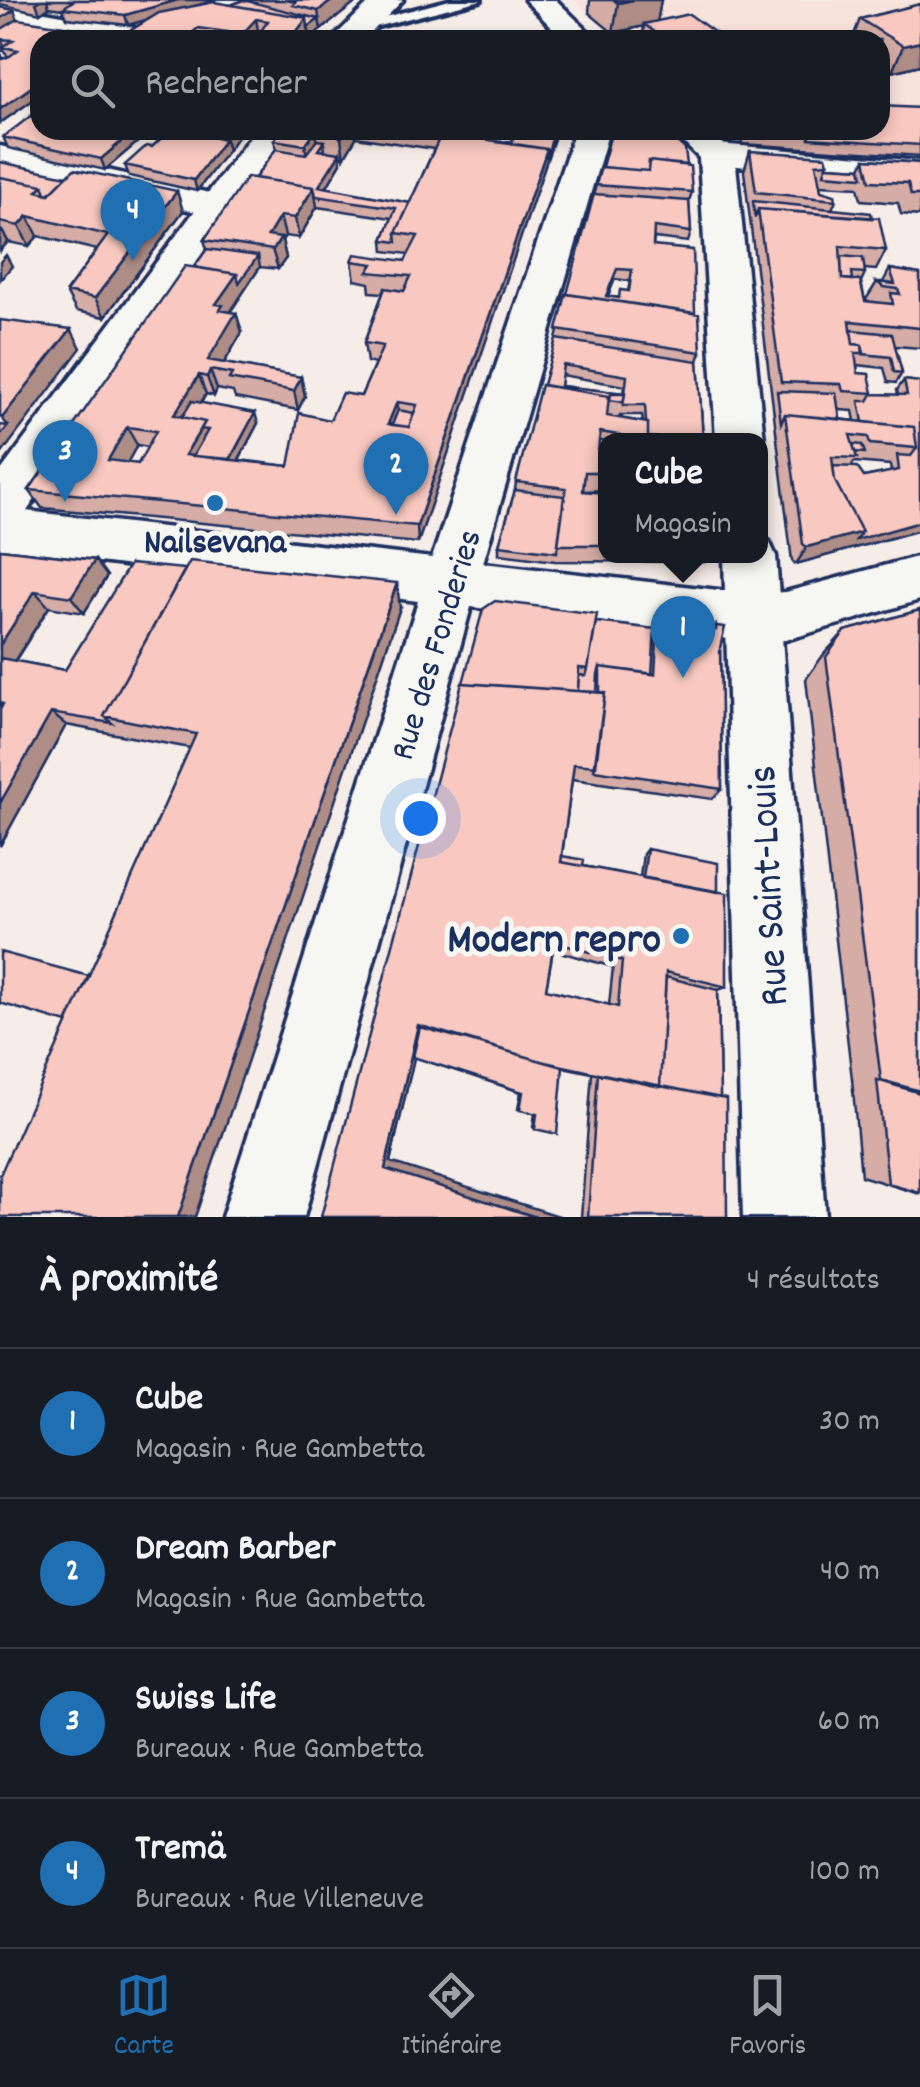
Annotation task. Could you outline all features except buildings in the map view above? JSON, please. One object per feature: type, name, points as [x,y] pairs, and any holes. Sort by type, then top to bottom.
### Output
[{"type":"street","points":[[157,30],[245,0]]},
{"type":"street","points":[[356,30],[389,0]]},
{"type":"street","points":[[540,0],[572,30]]},
{"type":"street","points":[[0,13],[91,30]]},
{"type":"street","points":[[0,510],[266,140]]},
{"type":"street","name":"Rue des Fonderies","points":[[264,1217],[452,582],[589,140]]},
{"type":"street","points":[[739,433],[702,142],[920,172]]},
{"type":"street","points":[[4,144],[219,206]]},
{"type":"street","points":[[0,529],[452,582],[751,587],[786,616],[920,578]]},
{"type":"street","name":"Rue Saint-Louis","points":[[751,587],[784,1217]]},
{"type":"lane","points":[[361,30],[473,0]]},
{"type":"shaded area","points":[[573,0],[920,0],[920,119],[890,118],[890,30],[610,30]]},
{"type":"place","name":"Tremä","points":[[133,261]]},
{"type":"place","name":"Swiss Life","points":[[65,502]]},
{"type":"place","name":"Nailsevana","points":[[215,503]]},
{"type":"place","name":"Dream Barber","points":[[396,515]]},
{"type":"place","name":"Cube","points":[[683,678]]},
{"type":"place","name":"Modern repro","points":[[681,936]]}]
